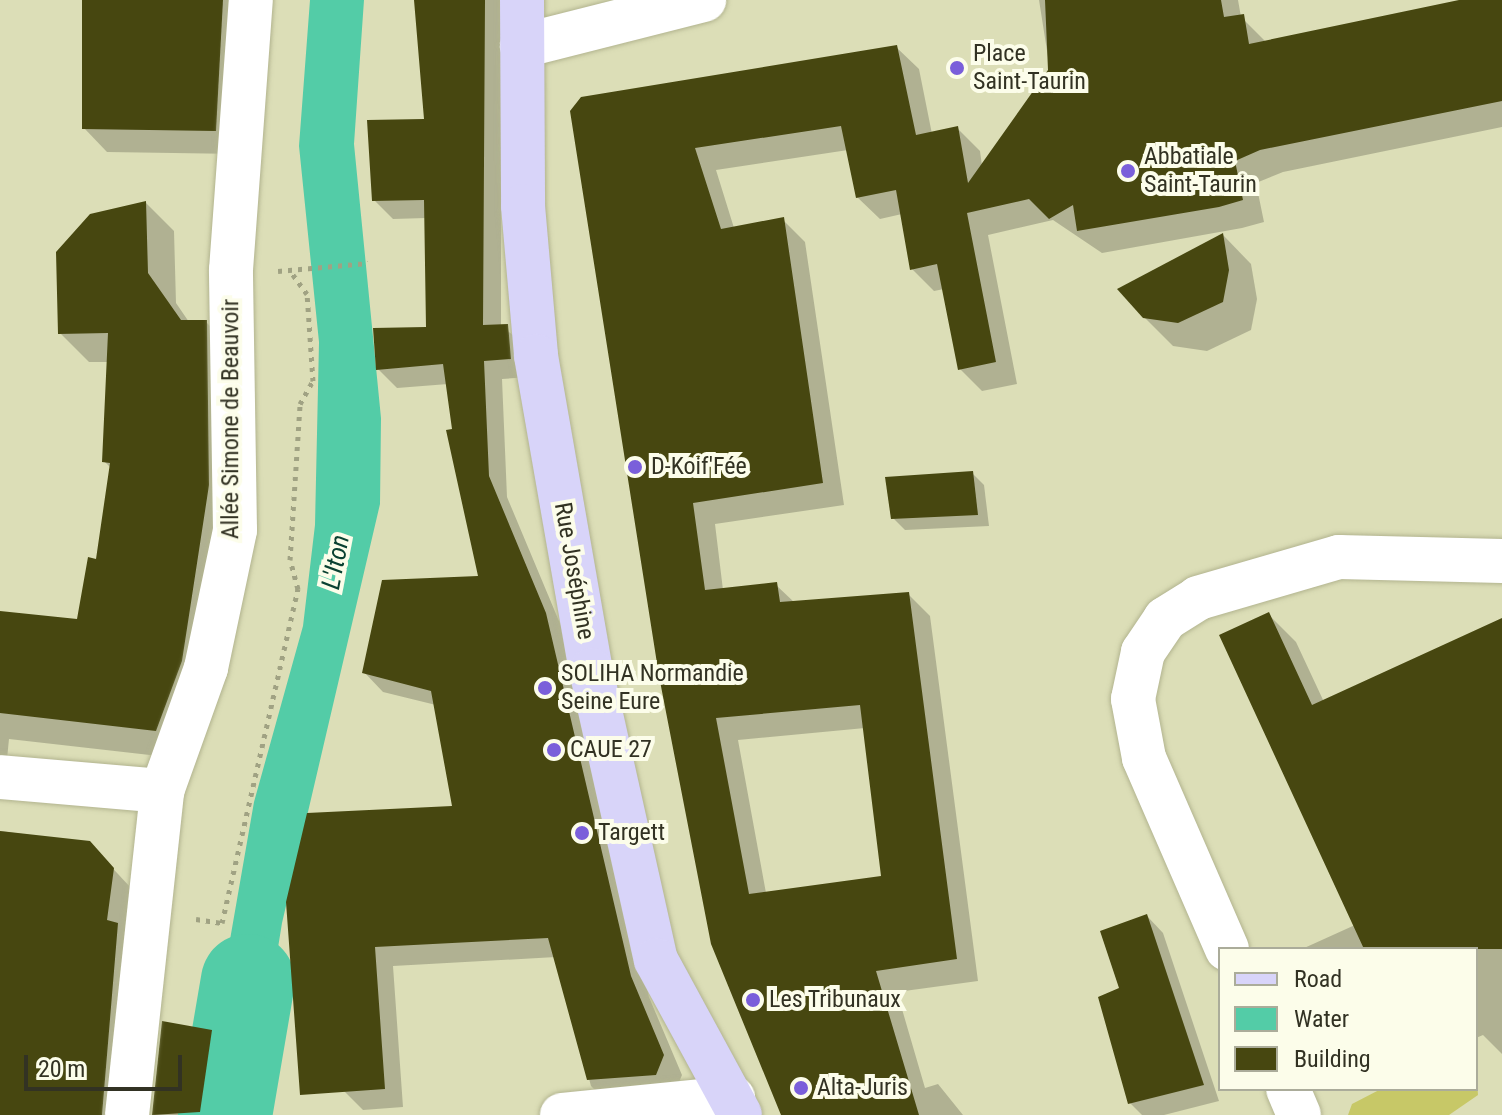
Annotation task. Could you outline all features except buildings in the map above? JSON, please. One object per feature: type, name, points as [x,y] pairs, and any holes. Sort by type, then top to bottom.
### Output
[{"type":"main road","name":"Rue Joséphine","points":[[522,0],[523,206],[536,356],[591,670],[656,960],[736,1106]]},
{"type":"street","name":"Allée Simone de Beauvoir","points":[[127,1115],[162,791],[206,668],[235,530],[231,270],[251,0]]},
{"type":"street","points":[[522,46],[704,0]]},
{"type":"street","points":[[1226,947],[1144,758],[1133,699],[1143,652],[1165,619],[1198,598],[1327,559],[1386,553],[1502,561]]},
{"type":"street","points":[[0,777],[162,791]]},
{"type":"street","points":[[1289,1091],[1299,1115]]},
{"type":"street","points":[[562,1115],[736,1106]]},
{"type":"path","points":[[312,266],[368,263]]},
{"type":"path","points":[[222,923],[298,589],[290,560],[300,404],[313,381],[307,294],[290,271]]},
{"type":"shaded area","points":[[1377,1091],[1478,1091],[1478,1095],[1449,1115],[1348,1115],[1352,1104]]},
{"type":"water","points":[[310,0],[364,0],[354,144],[381,418],[380,504],[282,923],[252,1108],[200,1112],[254,802],[303,626],[315,525],[319,342],[299,146]]},
{"type":"waterway","name":"L'Iton","points":[[225,1115],[248,981]]},
{"type":"place","name":"Place Saint-Taurin","points":[[957,68]]},
{"type":"place","name":"Abbatiale Saint-Taurin","points":[[1128,171]]},
{"type":"place","name":"D-Koif'Fée","points":[[635,467]]},
{"type":"place","name":"SOLIHA Normandie Seine Eure","points":[[545,688]]},
{"type":"place","name":"CAUE 27","points":[[554,750]]},
{"type":"place","name":"Targett","points":[[582,833]]},
{"type":"place","name":"Les Tribunaux","points":[[753,1000]]},
{"type":"place","name":"Alta-Juris","points":[[801,1088]]}]
